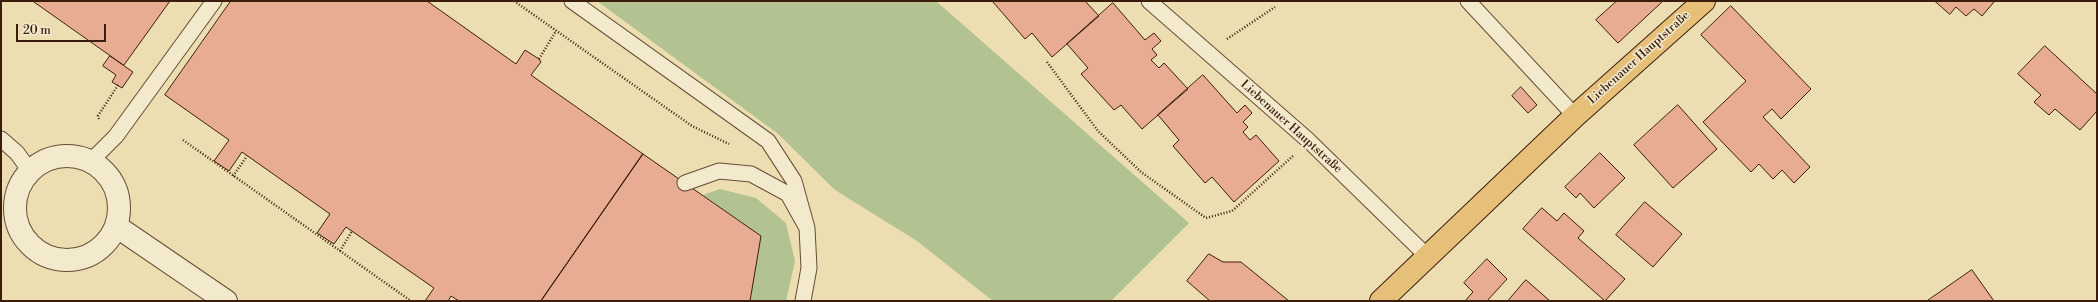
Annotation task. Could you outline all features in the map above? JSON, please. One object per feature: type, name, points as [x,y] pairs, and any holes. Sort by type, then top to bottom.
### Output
[{"type":"main road","name":"Liebenauer Hauptstraße","points":[[1381,301],[1429,258],[1575,116],[1704,1]]},
{"type":"street","points":[[75,156],[91,161],[104,171],[114,184],[119,200],[119,215],[114,233],[103,247],[88,257],[70,261],[52,259],[36,251],[24,238],[19,227],[15,204],[20,186],[30,171],[43,162],[59,157],[75,156]]},
{"type":"street","points":[[116,226],[226,301]]},
{"type":"lane","points":[[91,161],[116,136],[214,1]]},
{"type":"lane","points":[[572,1],[768,141],[794,181],[806,228],[809,268],[803,301]]},
{"type":"lane","name":"Liebenauer Hauptstraße","points":[[1149,1],[1309,141],[1429,258]]},
{"type":"lane","points":[[1468,1],[1575,116]]},
{"type":"lane","points":[[1,139],[17,154],[30,171]]},
{"type":"lane","points":[[684,183],[719,172],[751,174],[788,194],[806,228]]},
{"type":"path","points":[[514,1],[692,126],[733,146]]},
{"type":"path","points":[[1206,52],[1275,7]]},
{"type":"path","points":[[539,59],[556,31]]},
{"type":"path","points":[[1047,62],[1098,131],[1141,172],[1206,218],[1232,211],[1309,141]]},
{"type":"path","points":[[99,122],[98,116],[118,85]]},
{"type":"path","points":[[183,140],[411,301]]},
{"type":"path","points":[[233,176],[247,156]]},
{"type":"path","points":[[340,251],[352,231]]},
{"type":"green space","points":[[597,1],[936,1],[1189,223],[1111,301],[993,301],[917,241],[835,190],[777,133]]},
{"type":"green space","points":[[720,189],[756,198],[786,223],[795,261],[786,301],[750,301],[761,236],[703,195]]},
{"type":"building","points":[[33,1],[170,1],[124,65]]},
{"type":"building","points":[[231,1],[427,1],[516,64],[525,50],[539,59],[541,62],[531,75],[643,154],[541,301],[459,301],[451,296],[448,301],[425,301],[434,288],[346,227],[334,244],[317,233],[330,214],[242,152],[229,171],[214,161],[229,140],[165,95]]},
{"type":"building","points":[[1085,1],[1099,16],[1052,57],[1032,33],[1025,39],[993,2]]},
{"type":"building","points":[[1617,1],[1663,1],[1618,43],[1596,20]]},
{"type":"building","points":[[1935,1],[1994,2],[1982,16],[1974,9],[1966,16],[1956,7],[1950,14]]},
{"type":"building","points":[[1113,3],[1145,40],[1154,33],[1161,41],[1152,49],[1157,55],[1151,60],[1159,68],[1164,63],[1188,89],[1142,129],[1121,105],[1114,110],[1081,74],[1088,68],[1067,44]]},
{"type":"building","points":[[1731,6],[1811,89],[1781,119],[1772,109],[1763,117],[1810,167],[1794,183],[1782,170],[1773,179],[1759,164],[1751,172],[1703,122],[1746,81],[1701,35]]},
{"type":"building","points":[[2045,46],[2097,94],[2097,111],[2080,130],[2055,109],[2049,115],[2034,102],[2041,95],[2018,74]]},
{"type":"building","points":[[110,56],[133,72],[122,88],[112,82],[116,75],[103,66]]},
{"type":"building","points":[[1203,75],[1237,113],[1245,105],[1252,113],[1243,122],[1248,127],[1243,132],[1250,140],[1256,135],[1279,161],[1234,202],[1212,177],[1205,183],[1173,146],[1179,140],[1158,115]]},
{"type":"building","points":[[1521,87],[1537,105],[1528,113],[1512,96]]},
{"type":"building","points":[[1678,105],[1717,149],[1673,188],[1634,145]]},
{"type":"building","points":[[1600,153],[1625,178],[1594,208],[1580,193],[1576,198],[1565,187]]},
{"type":"building","points":[[643,154],[761,236],[750,301],[541,301]]},
{"type":"building","points":[[1645,202],[1682,234],[1653,267],[1616,235]]},
{"type":"building","points":[[1542,208],[1557,221],[1564,213],[1584,231],[1578,238],[1625,279],[1605,301],[1523,229]]},
{"type":"building","points":[[1209,254],[1223,262],[1241,262],[1289,301],[1210,301],[1187,281]]},
{"type":"building","points":[[1487,259],[1507,279],[1487,301],[1465,301],[1473,292],[1464,283]]},
{"type":"building","points":[[1972,270],[1994,301],[1927,301]]},
{"type":"building","points":[[1526,280],[1550,301],[1508,301]]}]
